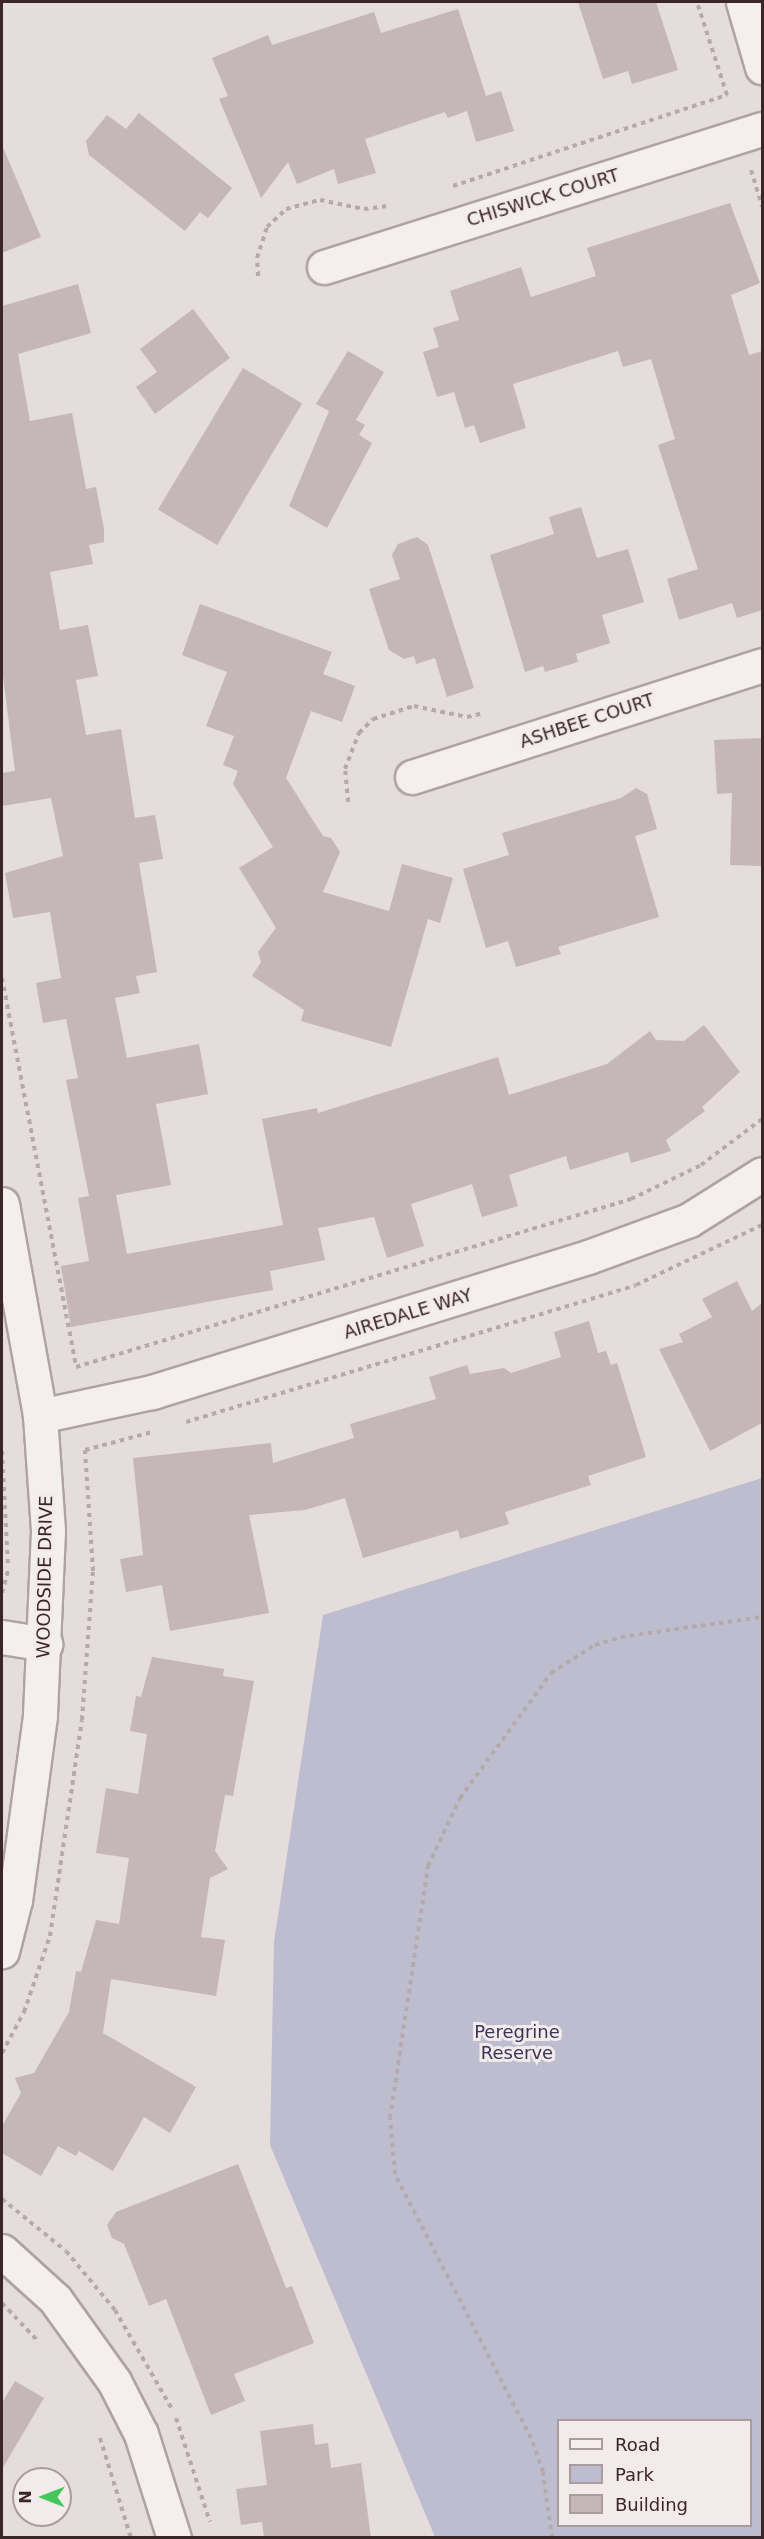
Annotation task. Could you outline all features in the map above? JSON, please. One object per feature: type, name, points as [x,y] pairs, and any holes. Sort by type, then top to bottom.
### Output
[{"type":"street","points":[[743,2],[762,67]]},
{"type":"street","name":"CHISWICK COURT","points":[[324,267],[762,129]]},
{"type":"street","name":"ASHBEE COURT","points":[[412,777],[762,666]]},
{"type":"street","name":"AIREDALE WAY","points":[[40,1416],[152,1392],[598,1253],[689,1220],[762,1174]]},
{"type":"street","name":"WOODSIDE DRIVE","points":[[2,1204],[40,1416],[48,1531],[45,1644],[17,1891],[2,1951]]},
{"type":"street","points":[[2,1637],[45,1644]]},
{"type":"street","points":[[2,2251],[55,2299],[114,2381],[141,2434],[174,2538]]},
{"type":"path","points":[[440,190],[727,95],[697,2]]},
{"type":"path","points":[[748,161],[762,206]]},
{"type":"path","points":[[258,276],[257,258],[267,227],[301,201],[364,209],[399,203]]},
{"type":"path","points":[[348,802],[345,769],[360,733],[373,719],[414,706],[467,717],[492,711]]},
{"type":"path","points":[[2,978],[76,1368],[631,1199],[700,1165],[762,1119]]},
{"type":"path","points":[[177,1425],[636,1285],[762,1225]]},
{"type":"path","points":[[85,1450],[165,1428]]},
{"type":"path","points":[[2,1451],[9,1572],[2,1593]]},
{"type":"path","points":[[552,2538],[543,2472],[531,2438],[395,2174],[390,2118],[428,1866],[460,1798],[551,1673],[595,1645],[621,1637],[762,1617]]},
{"type":"path","points":[[2,2303],[44,2348]]},
{"type":"path","points":[[98,2435],[131,2538]]},
{"type":"green space","name":"Peregrine Reserve","points":[[762,1478],[762,2537],[435,2537],[270,2145],[274,1942],[323,1615]]},
{"type":"building","points":[[578,2],[656,2],[678,70],[632,84],[628,71],[603,79]]},
{"type":"building","points":[[458,9],[486,96],[501,91],[514,131],[476,142],[467,111],[448,118],[445,112],[365,139],[376,173],[338,184],[334,169],[297,184],[288,162],[261,198],[219,99],[228,96],[212,58],[268,35],[272,45],[374,12],[381,33]]},
{"type":"building","points":[[139,113],[232,188],[208,218],[200,212],[185,231],[89,155],[86,141],[107,115],[126,129]]},
{"type":"building","points":[[2,145],[41,237],[2,253]]},
{"type":"building","points":[[730,203],[760,283],[731,295],[749,355],[762,351],[762,610],[737,618],[732,603],[679,620],[667,579],[698,569],[658,445],[675,439],[651,359],[623,367],[618,351],[513,384],[526,428],[480,443],[474,425],[465,428],[454,392],[437,397],[423,352],[439,347],[433,328],[459,320],[450,291],[521,267],[531,297],[596,276],[587,248]]},
{"type":"building","points":[[78,284],[91,333],[18,354],[30,421],[72,413],[86,489],[96,487],[104,529],[104,542],[89,545],[93,564],[50,572],[60,630],[88,625],[98,676],[76,680],[86,735],[121,729],[135,818],[155,815],[163,859],[139,863],[157,972],[136,976],[140,993],[115,998],[127,1058],[199,1044],[208,1094],[156,1104],[171,1185],[116,1195],[127,1254],[283,1225],[262,1119],[317,1108],[318,1113],[498,1057],[509,1095],[607,1064],[650,1031],[656,1040],[684,1041],[704,1025],[740,1072],[702,1107],[705,1111],[666,1140],[671,1151],[631,1163],[628,1152],[570,1170],[566,1156],[509,1175],[518,1206],[482,1217],[472,1184],[411,1204],[424,1246],[387,1258],[374,1217],[318,1228],[325,1260],[270,1271],[273,1290],[71,1327],[61,1266],[89,1261],[78,1198],[89,1196],[66,1080],[78,1078],[66,1019],[43,1023],[36,983],[61,978],[50,912],[13,918],[5,873],[63,856],[51,798],[2,806],[2,773],[15,771],[2,668],[2,306]]},
{"type":"building","points":[[193,309],[230,358],[155,414],[136,387],[157,372],[140,349]]},
{"type":"building","points":[[348,351],[384,372],[356,420],[365,425],[359,435],[372,443],[327,528],[289,506],[329,411],[316,404]]},
{"type":"building","points":[[243,368],[302,404],[217,545],[158,509]]},
{"type":"building","points":[[581,507],[597,558],[628,549],[644,602],[602,615],[610,643],[576,654],[578,662],[545,672],[543,666],[525,672],[490,555],[554,534],[549,517]]},
{"type":"building","points":[[417,537],[428,545],[474,688],[447,697],[435,658],[416,664],[414,656],[404,659],[389,650],[369,589],[400,579],[392,555],[398,544]]},
{"type":"building","points":[[200,604],[332,652],[323,674],[355,686],[342,722],[311,711],[286,778],[323,836],[331,838],[340,852],[323,892],[389,911],[402,864],[453,878],[440,923],[428,919],[391,1047],[301,1021],[304,1010],[252,976],[261,962],[258,952],[276,928],[239,868],[273,847],[233,784],[238,771],[223,765],[234,736],[206,726],[227,672],[182,655]]},
{"type":"building","points":[[762,738],[762,866],[730,865],[732,793],[717,794],[714,740]]},
{"type":"building","points":[[636,788],[647,794],[657,829],[635,836],[659,917],[558,947],[561,954],[516,967],[508,941],[486,948],[463,869],[509,855],[502,833],[621,798]]},
{"type":"building","points":[[737,1281],[752,1311],[762,1303],[762,1423],[710,1451],[659,1349],[683,1342],[679,1334],[712,1317],[702,1299]]},
{"type":"building","points":[[589,1321],[598,1353],[606,1351],[611,1365],[617,1363],[646,1457],[588,1476],[591,1485],[505,1512],[509,1524],[460,1539],[458,1530],[363,1558],[345,1498],[305,1510],[249,1515],[269,1613],[170,1631],[162,1585],[126,1592],[120,1559],[143,1555],[133,1458],[271,1443],[273,1463],[354,1438],[350,1424],[436,1399],[429,1377],[467,1365],[470,1374],[504,1368],[511,1373],[561,1357],[554,1332]]},
{"type":"building","points":[[152,1657],[224,1669],[223,1676],[254,1681],[233,1796],[225,1795],[215,1851],[228,1869],[210,1878],[201,1937],[225,1940],[216,1996],[111,1979],[103,2033],[196,2087],[170,2133],[144,2117],[113,2171],[79,2151],[76,2156],[58,2146],[41,2176],[2,2153],[2,2126],[21,2093],[15,2078],[34,2073],[69,2012],[76,1971],[81,1972],[96,1920],[119,1924],[129,1858],[96,1853],[106,1788],[138,1794],[147,1734],[130,1731],[136,1696],[141,1697]]},
{"type":"building","points":[[238,2164],[286,2288],[292,2286],[314,2343],[234,2374],[245,2401],[211,2415],[166,2299],[149,2306],[124,2244],[112,2238],[107,2225],[116,2212]]},
{"type":"building","points":[[15,2381],[44,2398],[2,2469],[2,2403]]},
{"type":"building","points":[[313,2424],[315,2445],[328,2443],[331,2468],[361,2463],[371,2538],[264,2538],[262,2522],[241,2525],[236,2489],[267,2485],[260,2431]]}]
